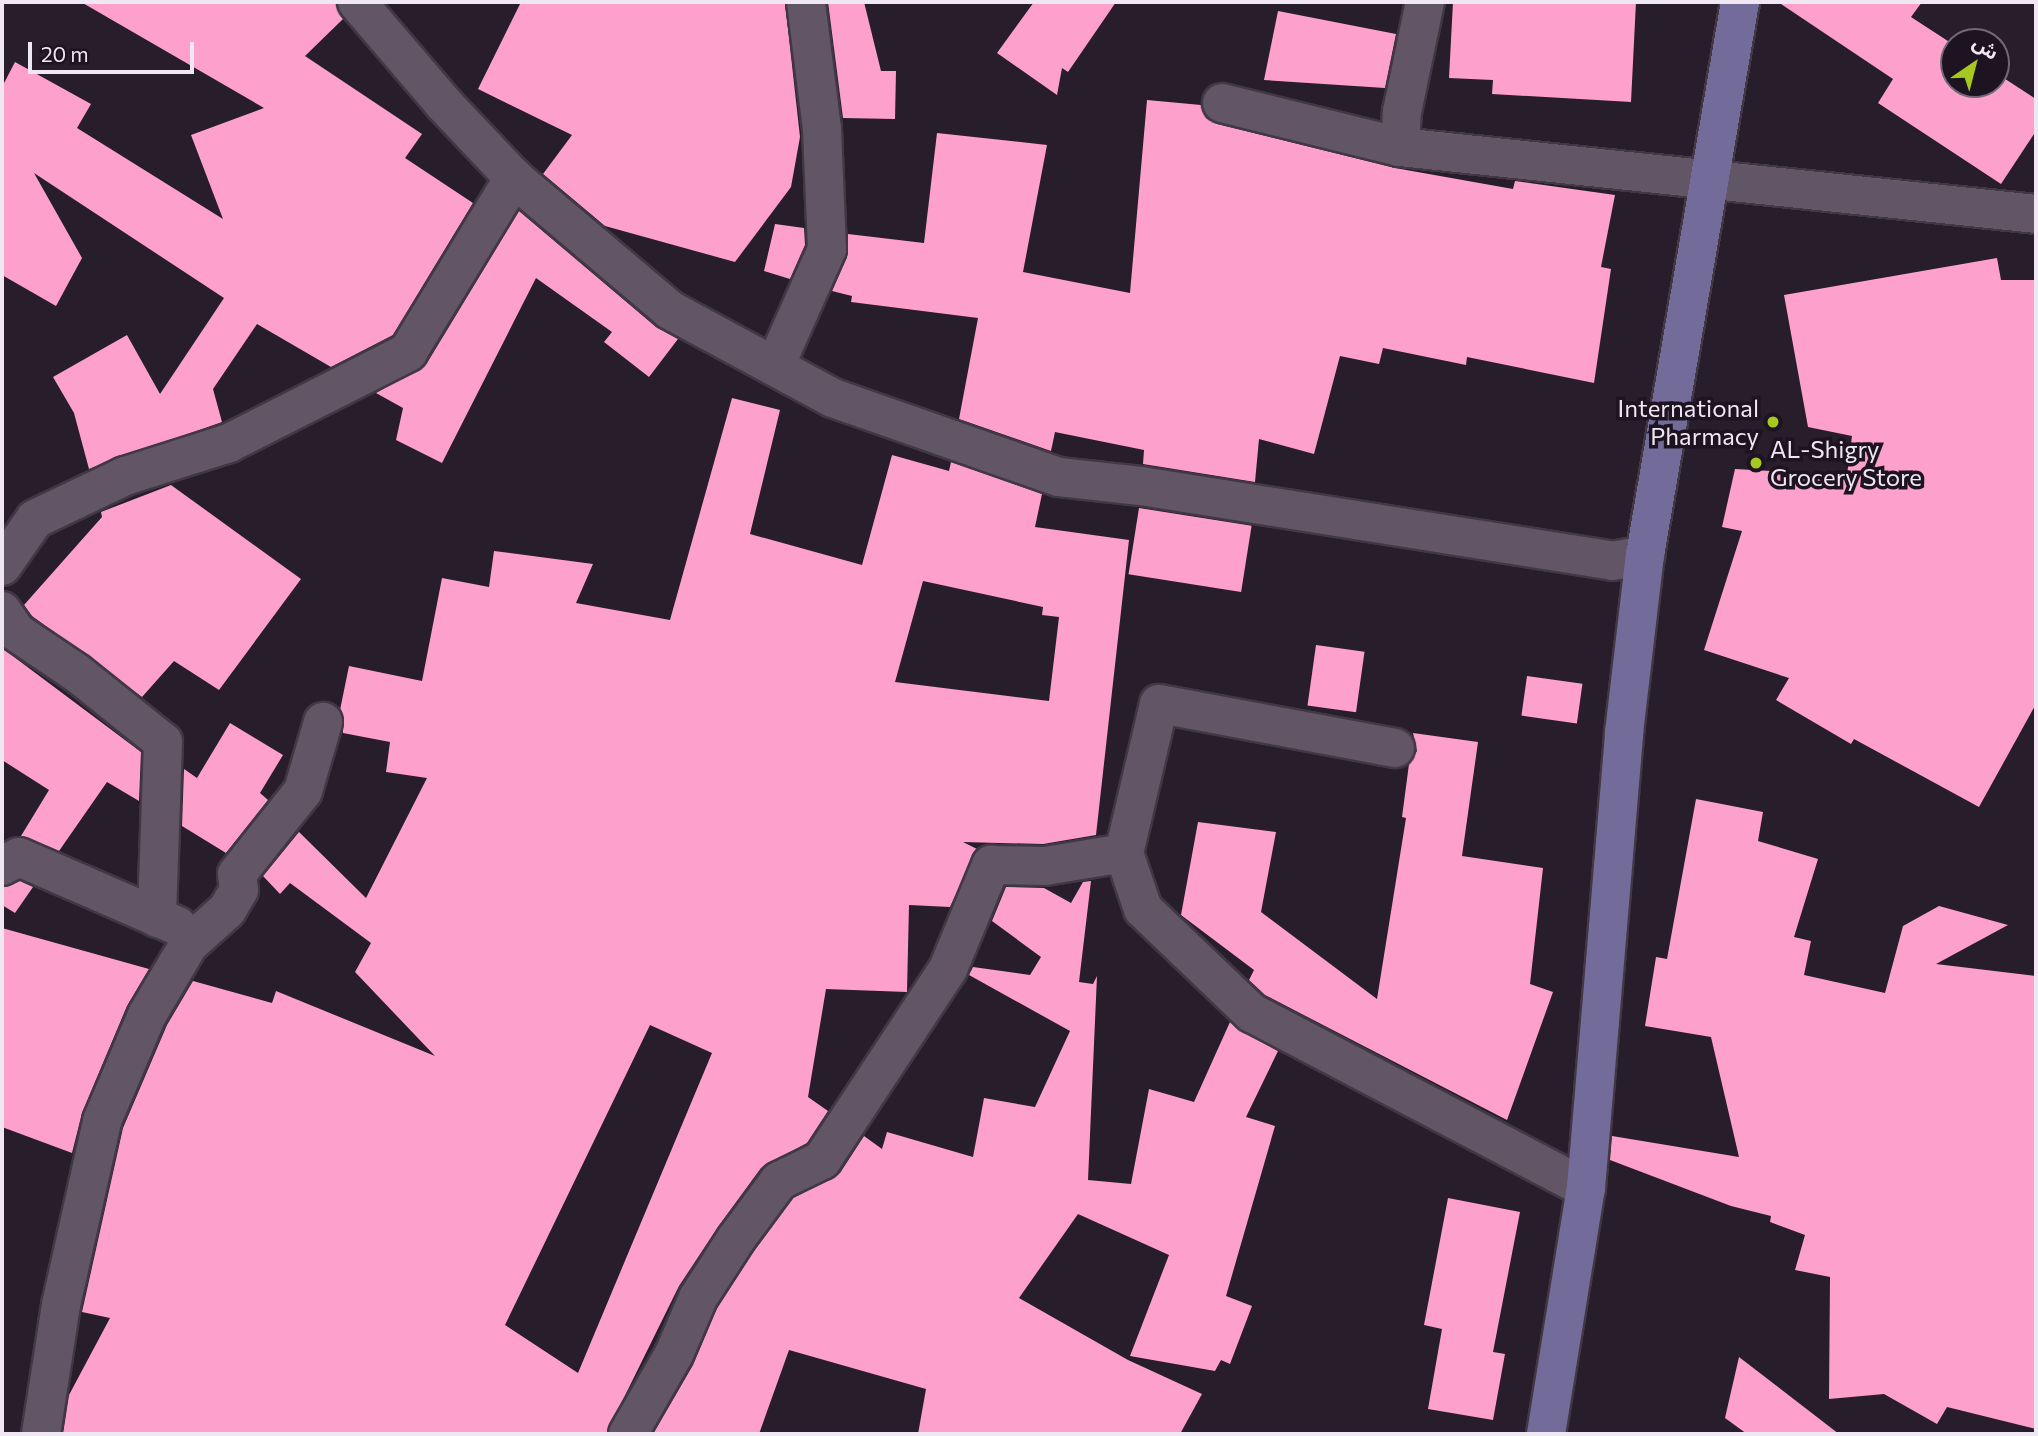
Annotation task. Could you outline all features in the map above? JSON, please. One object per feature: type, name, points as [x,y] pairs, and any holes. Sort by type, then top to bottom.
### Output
[{"type":"main road","points":[[1546,1434],[1586,1188],[1624,733],[1645,555],[1740,2]]},
{"type":"street","points":[[358,2],[514,178],[670,310],[833,398],[1059,477],[1141,485],[1612,561],[1645,555]]},
{"type":"street","points":[[775,366],[827,249],[822,129],[806,2]]},
{"type":"street","points":[[1400,147],[1402,112],[1425,2]]},
{"type":"street","points":[[1222,103],[1400,147],[2036,214]]},
{"type":"street","points":[[2,566],[35,519],[125,477],[229,443],[408,352],[514,178]]},
{"type":"street","points":[[2,611],[16,632],[77,673],[163,742],[157,918]]},
{"type":"street","points":[[1395,748],[1159,705],[1124,853],[1143,909],[1252,1013],[1409,1099],[1586,1188]]},
{"type":"street","points":[[41,1434],[61,1305],[102,1121],[147,1015],[199,934],[228,910],[239,890],[237,874],[303,790],[323,722]]},
{"type":"street","points":[[628,1434],[674,1354],[698,1298],[736,1239],[779,1181],[821,1160],[948,970],[992,865],[1045,866],[1124,853]]},
{"type":"street","points":[[2,866],[19,858],[199,934]]},
{"type":"building","points":[[81,2],[336,2],[343,19],[305,56],[422,134],[405,158],[473,203],[393,335],[331,367],[257,324],[213,389],[222,422],[89,469],[74,413],[53,377],[127,335],[160,394],[224,298],[34,173],[82,258],[56,306],[2,275],[2,87],[15,62],[91,104],[77,128],[223,219],[191,135],[264,108]]},
{"type":"building","points":[[521,2],[785,2],[800,137],[791,187],[735,262],[605,226],[543,174],[572,135],[478,89]]},
{"type":"building","points":[[828,2],[864,2],[881,71],[896,71],[895,119],[843,118]]},
{"type":"building","points":[[1034,2],[1116,2],[1068,72],[1062,68],[1057,95],[997,53]]},
{"type":"building","points":[[1453,2],[1636,2],[1631,102],[1492,94],[1493,80],[1449,78]]},
{"type":"building","points":[[1778,2],[1922,2],[1911,17],[1940,36],[1940,98],[2010,98],[2010,82],[2036,99],[2036,131],[2001,184],[1878,103],[1893,79]]},
{"type":"building","points":[[1278,11],[1396,34],[1385,88],[1264,80]]},
{"type":"building","points":[[1147,100],[1201,105],[1206,118],[1217,124],[1395,168],[1513,189],[1515,181],[1615,195],[1601,267],[1611,269],[1594,383],[1467,357],[1466,365],[1383,348],[1379,364],[1340,356],[1314,454],[1259,439],[1255,482],[1143,464],[1144,450],[1055,432],[1051,451],[959,419],[978,318],[851,302],[852,296],[832,291],[847,257],[848,234],[924,243],[937,133],[1047,145],[1023,272],[1130,293]]},
{"type":"building","points":[[519,211],[656,327],[678,339],[649,377],[604,342],[612,332],[536,278],[442,463],[396,440],[403,408],[376,393],[427,363]]},
{"type":"building","points":[[775,224],[804,228],[805,245],[790,279],[764,271]]},
{"type":"building","points":[[1997,258],[2001,280],[2036,280],[2036,704],[1979,807],[1854,739],[1851,744],[1776,700],[1789,678],[1704,650],[1742,531],[1722,527],[1735,469],[1847,475],[1852,436],[1808,427],[1784,295]]},
{"type":"building","points":[[732,398],[780,410],[750,534],[862,565],[892,455],[949,471],[951,462],[1042,494],[1035,527],[1129,540],[1096,835],[1043,844],[963,842],[977,849],[950,907],[909,905],[907,992],[826,989],[808,1097],[828,1111],[807,1143],[761,1168],[718,1227],[679,1286],[606,1434],[63,1434],[69,1395],[110,1318],[82,1312],[123,1128],[167,1025],[193,981],[272,1003],[276,991],[435,1056],[355,972],[371,943],[290,883],[280,894],[263,876],[299,832],[366,898],[427,778],[386,772],[390,742],[343,733],[340,710],[349,666],[422,681],[442,578],[489,587],[494,551],[593,564],[576,603],[670,620]],"holes":[[[923,581],[1043,607],[1042,615],[1059,617],[1049,701],[895,682]],[[650,1025],[712,1053],[578,1373],[505,1325]]]},
{"type":"building","points":[[171,485],[301,579],[219,690],[174,661],[142,697],[32,616],[24,605],[102,517],[101,512]]},
{"type":"building","points":[[1139,508],[1252,526],[1241,592],[1129,574]]},
{"type":"building","points":[[1316,645],[1365,652],[1356,712],[1308,705]]},
{"type":"building","points":[[2,648],[141,752],[139,801],[107,782],[59,851],[21,836],[49,790],[2,760]]},
{"type":"building","points":[[1527,676],[1582,684],[1577,723],[1521,716]]},
{"type":"building","points":[[230,723],[283,755],[260,793],[268,800],[226,853],[182,826],[184,769],[197,778]]},
{"type":"building","points":[[1413,733],[1478,742],[1462,856],[1543,868],[1530,984],[1553,992],[1507,1120],[1265,995],[1249,980],[1254,970],[1181,915],[1198,822],[1276,832],[1261,912],[1377,999],[1406,818],[1402,817],[1409,764],[1417,751]]},
{"type":"building","points":[[1696,799],[1763,812],[1758,841],[1818,859],[1794,937],[1811,941],[1804,975],[1885,993],[1903,926],[1939,906],[2008,925],[1936,964],[2036,976],[2036,1429],[1947,1407],[1937,1424],[1884,1394],[1829,1399],[1830,1277],[1795,1270],[1805,1235],[1770,1222],[1771,1216],[1731,1206],[1610,1160],[1612,1136],[1739,1157],[1711,1037],[1645,1026],[1656,957],[1667,959]]},
{"type":"building","points":[[20,881],[33,887],[15,913],[2,905],[2,888]]},
{"type":"building","points":[[1091,881],[1079,982],[1093,984],[1097,976],[1088,1180],[1131,1184],[1149,1089],[1194,1102],[1230,1022],[1278,1051],[1246,1117],[1275,1126],[1226,1296],[1252,1306],[1230,1364],[1221,1360],[1215,1371],[1130,1356],[1169,1255],[1078,1214],[1019,1298],[1128,1360],[1202,1394],[1180,1434],[918,1434],[926,1389],[789,1350],[759,1434],[653,1434],[693,1365],[717,1308],[754,1251],[793,1198],[840,1173],[864,1136],[882,1149],[887,1132],[973,1157],[984,1098],[1035,1107],[1070,1031],[969,975],[973,967],[1030,975],[1041,957],[992,921],[1006,887],[1044,888],[1071,903],[1083,882]]},
{"type":"building","points":[[2,928],[149,969],[127,1006],[82,1113],[72,1153],[2,1127]]},
{"type":"building","points":[[1448,1198],[1520,1212],[1493,1352],[1505,1354],[1493,1420],[1428,1409],[1442,1329],[1424,1325]]},
{"type":"building","points":[[1739,1357],[1839,1434],[1747,1434],[1725,1418]]},
{"type":"place","name":"International Pharmacy","points":[[1773,422]]},
{"type":"place","name":"AL-Shigry Grocery Store","points":[[1756,463]]}]
